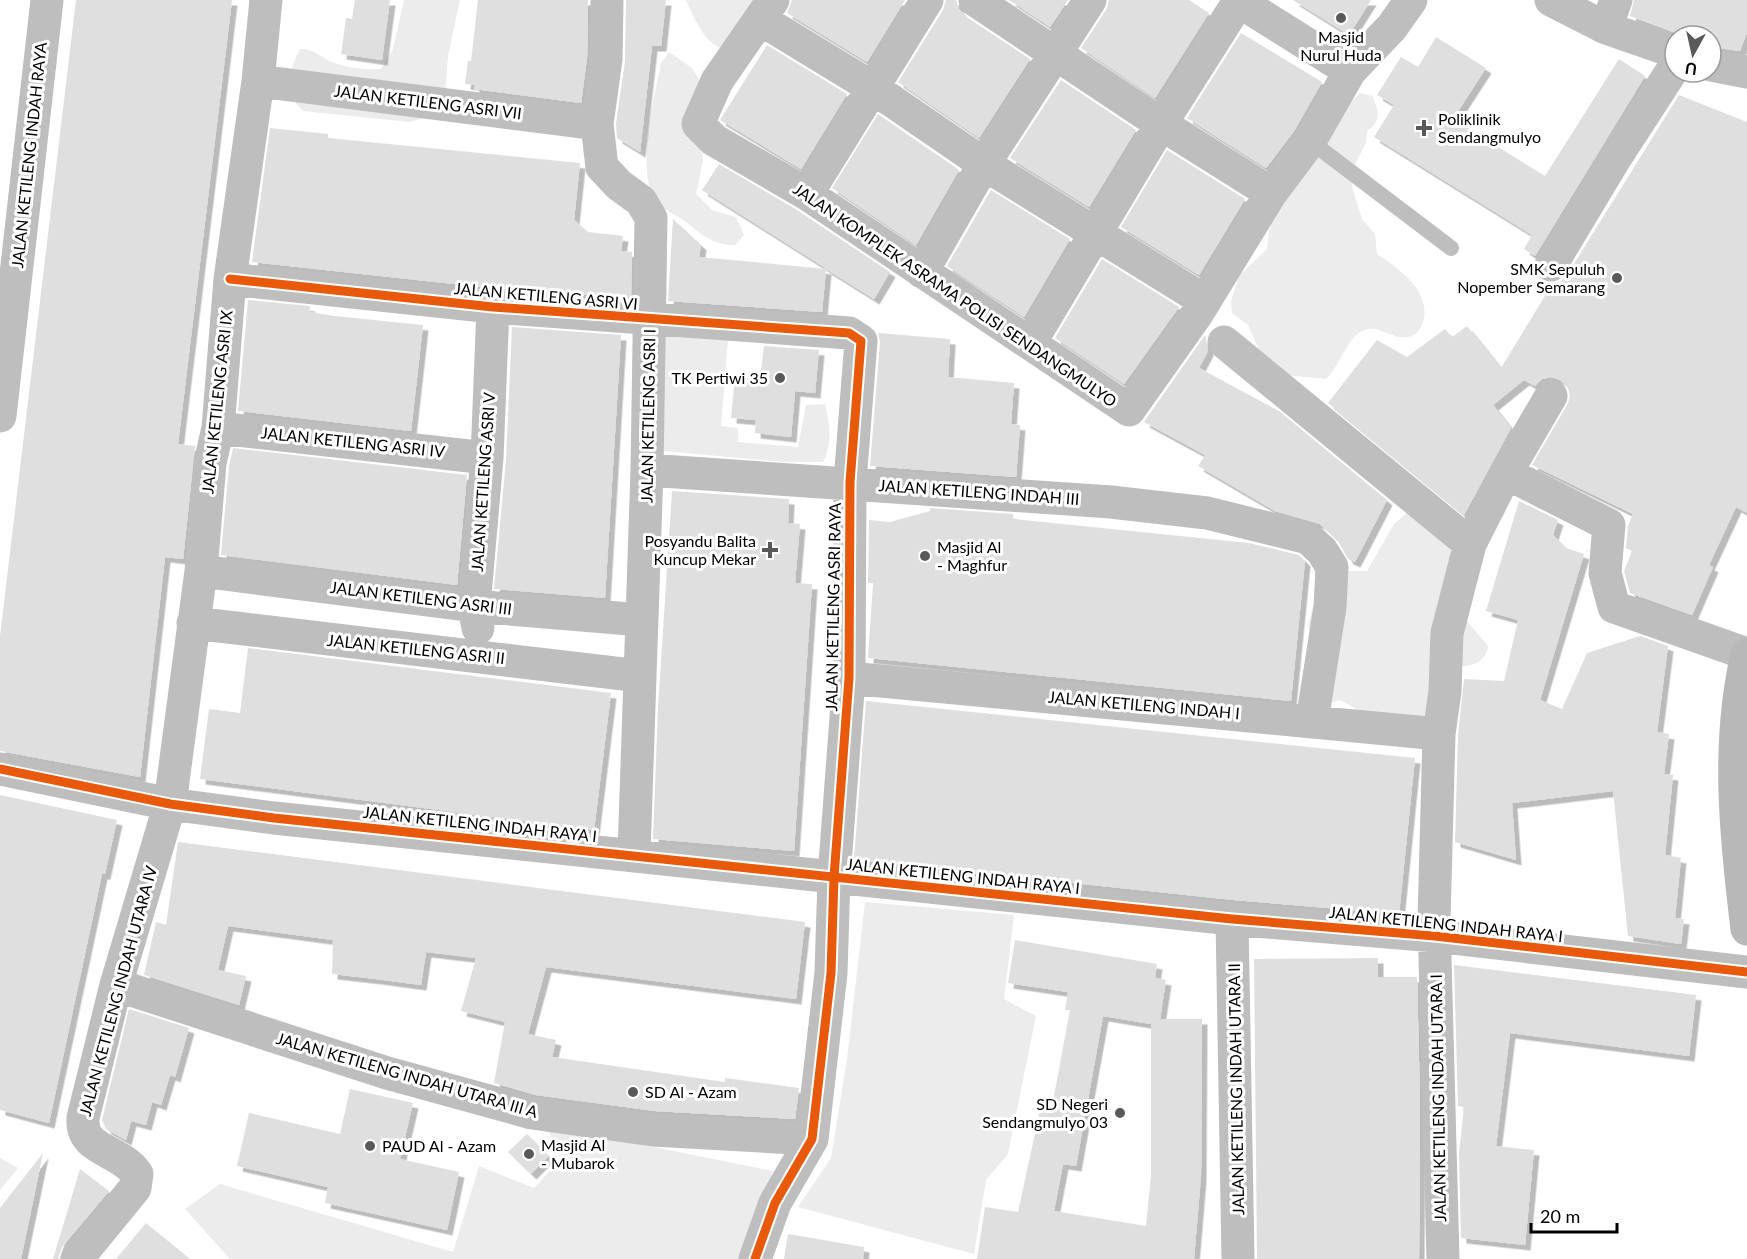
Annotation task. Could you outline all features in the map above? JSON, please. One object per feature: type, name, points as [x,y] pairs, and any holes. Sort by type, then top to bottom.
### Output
[{"type":"main road","points":[[1746,916],[1734,756],[1742,708],[1747,654]]},
{"type":"street","name":"JALAN KETILENG INDAH RAYA","points":[[0,416],[47,0]]},
{"type":"street","name":"JALAN KETILENG ASRI IX","points":[[170,804],[201,571],[210,463],[218,428],[230,279],[267,0]]},
{"type":"street","name":"JALAN KETILENG ASRI I","points":[[607,0],[606,59],[597,124],[602,167],[641,201],[651,218],[647,470],[634,854]]},
{"type":"street","points":[[807,194],[927,0]]},
{"type":"street","points":[[975,0],[1161,124],[1271,193]]},
{"type":"street","points":[[922,273],[984,164],[1090,0]]},
{"type":"street","name":"JALAN KOMPLEK ASRAMA POLISI SENDANGMULYO","points":[[767,9],[717,81],[698,124],[714,140],[807,194],[1129,410],[1205,301],[1271,193],[1310,141],[1350,71],[1392,27],[1411,0]]},
{"type":"street","points":[[1551,0],[1611,14],[1663,45]]},
{"type":"street","points":[[1030,343],[1161,124],[1238,1],[1350,71]]},
{"type":"street","points":[[767,9],[873,88],[984,164],[1205,301]]},
{"type":"street","name":"JALAN KETILENG ASRI VII","points":[[258,81],[597,124]]},
{"type":"street","points":[[1551,265],[1614,160],[1663,84]]},
{"type":"street","name":"JALAN KETILENG ASRI VI","points":[[230,279],[493,308],[629,317],[650,321],[849,333],[859,338]]},
{"type":"street","name":"JALAN KETILENG ASRI V","points":[[483,656],[474,606],[487,458],[493,308]]},
{"type":"street","name":"JALAN KETILENG ASRI RAYA","points":[[812,1139],[831,973],[834,877],[849,678],[850,482],[861,345],[859,338]]},
{"type":"street","points":[[1224,342],[1470,544]]},
{"type":"street","points":[[1435,936],[1439,734],[1445,691],[1447,633],[1470,544],[1506,473],[1551,396]]},
{"type":"street","name":"JALAN KETILENG ASRI IV","points":[[218,428],[487,458]]},
{"type":"street","name":"JALAN KETILENG INDAH III","points":[[647,470],[850,482],[1111,502],[1206,513],[1308,538],[1322,551],[1332,567],[1330,607],[1312,721]]},
{"type":"street","points":[[1506,473],[1609,525],[1605,573],[1614,607],[1747,654]]},
{"type":"street","name":"JALAN KETILENG ASRI III","points":[[201,571],[474,606],[642,620]]},
{"type":"street","name":"JALAN KETILENG ASRI II","points":[[193,623],[640,676]]},
{"type":"street","name":"JALAN KETILENG INDAH I","points":[[849,678],[1439,734]]},
{"type":"street","name":"JALAN KETILENG INDAH RAYA I","points":[[0,769],[170,804],[274,818],[634,854],[1232,919],[1435,936],[1747,972]]},
{"type":"street","name":"JALAN KETILENG INDAH UTARA IV","points":[[77,1259],[135,1188],[137,1174],[130,1164],[88,1140],[82,1130],[116,985],[170,804]]},
{"type":"street","name":"JALAN KETILENG INDAH UTARA II","points":[[1232,919],[1238,1259]]},
{"type":"street","name":"JALAN KETILENG INDAH UTARA I","points":[[1435,936],[1439,1179],[1443,1259]]},
{"type":"street","name":"JALAN KETILENG INDAH UTARA III A","points":[[116,985],[387,1073],[532,1113],[653,1130],[812,1139]]},
{"type":"street","points":[[754,1259],[775,1203],[812,1139]]},
{"type":"lane","points":[[1310,141],[1451,248]]},
{"type":"shaded area","points":[[404,0],[460,0],[448,56],[445,95],[433,116],[409,122],[304,111],[296,104],[289,90],[289,82],[300,49],[312,51],[344,66],[381,69],[393,49]]},
{"type":"shaded area","points":[[686,0],[758,0],[721,48],[704,34]]},
{"type":"shaded area","points":[[669,52],[692,68],[699,79],[703,160],[696,194],[712,210],[736,217],[744,235],[735,245],[715,242],[666,210],[652,193],[646,158],[648,137],[661,63]]},
{"type":"shaded area","points":[[1360,93],[1372,96],[1378,115],[1375,123],[1367,131],[1366,143],[1354,166],[1352,187],[1362,219],[1375,234],[1377,254],[1412,282],[1423,300],[1425,311],[1423,322],[1417,332],[1407,337],[1373,329],[1362,331],[1347,346],[1326,379],[1285,375],[1262,357],[1248,325],[1232,313],[1231,301],[1239,276],[1267,249],[1271,216],[1342,111]]},
{"type":"shaded area","points":[[658,333],[728,339],[721,426],[738,428],[738,442],[798,447],[806,405],[825,404],[830,433],[823,462],[783,462],[652,450]]},
{"type":"shaded area","points":[[1409,511],[1448,533],[1466,620],[1488,646],[1479,662],[1460,666],[1427,721],[1358,710],[1340,700],[1327,704],[1308,626],[1313,606],[1326,583],[1340,571],[1367,571],[1394,524]]},
{"type":"shaded area","points":[[865,902],[1014,915],[1004,999],[1036,1016],[1008,1154],[986,1180],[974,1254],[798,1207],[831,1158],[847,1059]]},
{"type":"shaded area","points":[[546,1125],[773,1171],[748,1259],[230,1259],[185,1209],[220,1184],[453,1252],[479,1166],[534,1188],[561,1159]]},
{"type":"shaded area","points":[[0,1158],[18,1168],[0,1190]]},
{"type":"building","points":[[76,0],[232,0],[178,444],[195,446],[183,559],[165,557],[140,777],[0,751],[0,636]]},
{"type":"building","points":[[355,0],[390,0],[382,60],[341,54],[346,18],[352,19]]},
{"type":"building","points":[[478,0],[588,0],[587,58],[581,103],[474,89],[474,85],[465,84],[468,61],[471,61]]},
{"type":"building","points":[[626,0],[666,0],[661,46],[652,46],[640,152],[617,138],[616,124],[625,61]]},
{"type":"building","points":[[792,0],[905,0],[867,62],[787,13]]},
{"type":"building","points":[[946,0],[956,0],[965,16],[1030,59],[979,138],[898,82],[943,10]]},
{"type":"building","points":[[1009,0],[1068,0],[1050,27]]},
{"type":"building","points":[[1109,0],[1189,0],[1209,13],[1155,98],[1081,48],[1106,10]]},
{"type":"building","name":"Masjid Nurul Huda","points":[[1293,0],[1371,0],[1349,35]]},
{"type":"building","points":[[1634,0],[1747,0],[1747,32],[1740,51],[1723,49],[1723,24],[1663,24],[1663,28],[1630,16]]},
{"type":"building","points":[[1241,33],[1322,82],[1294,131],[1266,168],[1187,118]]},
{"type":"building","name":"Poliklinik Sendangmulyo","points":[[1436,37],[1486,68],[1453,119],[1545,176],[1619,59],[1645,76],[1535,256],[1524,249],[1532,235],[1374,137],[1394,105],[1377,95],[1401,57],[1418,67]]},
{"type":"building","points":[[767,45],[847,94],[801,169],[720,120]]},
{"type":"building","points":[[1061,80],[1136,130],[1089,207],[1010,158]]},
{"type":"building","points":[[1679,95],[1747,122],[1747,513],[1736,507],[1709,565],[1713,567],[1692,615],[1630,593],[1624,571],[1632,551],[1626,548],[1628,526],[1633,514],[1532,465],[1570,397],[1568,387],[1560,380],[1552,377],[1542,379],[1535,386],[1524,380],[1493,405],[1511,428],[1464,515],[1328,403],[1377,340],[1407,357],[1445,329],[1452,337],[1467,326],[1501,368],[1551,286],[1544,282],[1560,282],[1567,275]]},
{"type":"building","points":[[878,114],[959,170],[916,245],[832,188]]},
{"type":"building","points":[[270,128],[328,134],[328,138],[580,163],[574,220],[588,232],[623,236],[621,251],[632,252],[631,298],[500,289],[252,262]]},
{"type":"building","points":[[1167,150],[1245,199],[1199,275],[1121,227]]},
{"type":"building","points":[[719,164],[797,210],[890,272],[874,299],[826,269],[822,312],[668,301],[673,219],[701,245],[699,257],[827,269],[702,190]]},
{"type":"building","points":[[991,190],[1070,239],[1024,317],[947,266]]},
{"type":"building","points":[[1102,259],[1179,307],[1124,384],[1055,338]]},
{"type":"building","points":[[248,300],[310,306],[309,312],[335,316],[423,325],[411,431],[238,411]]},
{"type":"building","points":[[512,327],[621,335],[605,598],[494,589],[506,460]]},
{"type":"building","points":[[878,333],[950,339],[948,377],[1014,383],[1011,424],[1020,425],[1016,477],[870,466],[880,342]]},
{"type":"building","points":[[1205,335],[1208,351],[1199,368],[1279,411],[1387,500],[1355,562],[1348,559],[1338,541],[1320,524],[1275,511],[1198,466],[1205,455],[1144,422]]},
{"type":"building","points":[[764,346],[819,350],[815,393],[795,391],[791,437],[755,433],[756,420],[731,418],[735,377],[760,379]]},
{"type":"building","points":[[233,448],[467,475],[457,585],[221,555],[229,466]]},
{"type":"building","points":[[672,491],[789,499],[788,523],[800,524],[795,583],[812,584],[794,851],[653,839],[658,708]]},
{"type":"building","points":[[1519,501],[1558,520],[1553,535],[1566,548],[1584,554],[1540,700],[1562,709],[1587,653],[1640,636],[1668,646],[1657,732],[1669,734],[1664,774],[1673,775],[1665,855],[1681,858],[1675,918],[1684,919],[1681,944],[1628,936],[1613,791],[1512,803],[1516,860],[1455,842],[1458,736],[1464,679],[1504,681],[1518,620],[1486,611]]},
{"type":"building","points":[[930,508],[1013,514],[1013,519],[1249,543],[1299,555],[1305,561],[1291,701],[868,658],[873,583],[868,583],[869,520],[890,522],[930,511]]},
{"type":"building","points":[[248,648],[611,693],[594,830],[200,779],[209,709],[240,713]]},
{"type":"building","points":[[866,701],[1415,758],[1399,914],[1234,900],[854,860]]},
{"type":"building","points":[[0,795],[117,820],[105,874],[102,874],[49,1123],[0,1110]]},
{"type":"building","points":[[178,842],[805,922],[796,999],[546,967],[528,1034],[556,1040],[552,1057],[725,1082],[725,1078],[799,1088],[795,1119],[655,1111],[536,1095],[494,1083],[505,1022],[461,1011],[476,958],[426,952],[421,985],[332,974],[333,940],[228,926],[218,970],[246,976],[239,1005],[144,975],[156,922],[166,925]]},
{"type":"building","points":[[1015,940],[1157,964],[1155,978],[1166,980],[1160,1019],[1202,1019],[1201,1176],[1194,1259],[977,1259],[985,1207],[1018,1212],[1040,1110],[1051,1112],[1070,1010],[1065,1010],[1068,992],[1008,983]],"holes":[[[1103,1016],[1151,1024],[1151,1176],[1146,1226],[1054,1211],[1063,1164],[1076,1166]]]},
{"type":"building","points":[[1378,958],[1378,977],[1417,977],[1420,1102],[1419,1259],[1257,1259],[1254,959]]},
{"type":"building","points":[[1454,965],[1696,995],[1689,1056],[1510,1033],[1496,1146],[1534,1150],[1525,1245],[1461,1238],[1459,1154],[1464,1107],[1458,1106]]},
{"type":"building","points":[[129,1009],[189,1028],[175,1077],[170,1075],[161,1105],[152,1102],[146,1125],[131,1121],[126,1140],[106,1129],[102,1120]]},
{"type":"building","points":[[350,1089],[413,1103],[400,1159],[459,1172],[447,1230],[325,1203],[328,1187],[237,1166],[249,1113],[340,1134]]},
{"type":"building","name":"Masjid Al - Mubarok","points":[[527,1134],[549,1156],[531,1174],[508,1152]]},
{"type":"building","points":[[43,1153],[21,1259],[0,1259],[0,1208]]},
{"type":"building","points":[[80,1169],[109,1191],[62,1247],[58,1259],[53,1259]]},
{"type":"building","points":[[146,1223],[190,1259],[116,1259]]},
{"type":"building","points":[[788,1234],[864,1247],[863,1259],[784,1259]]},
{"type":"cycle path","points":[[230,279],[493,307],[849,333],[861,341],[850,482],[849,678],[834,877],[831,973],[812,1139],[775,1203],[755,1259]]},
{"type":"cycle path","points":[[0,769],[170,804],[274,818],[1232,919],[1435,936],[1747,972]]},
{"type":"place","name":"Masjid Nurul Huda","points":[[1341,18]]},
{"type":"place","name":"Poliklinik Sendangmulyo","points":[[1424,128]]},
{"type":"place","name":"SMK Sepuluh Nopember Semarang","points":[[1617,278]]},
{"type":"place","name":"TK Pertiwi 35","points":[[780,378]]},
{"type":"place","name":"Posyandu Balita Kuncup Mekar","points":[[770,550]]},
{"type":"place","name":"Masjid Al - Maghfur","points":[[925,556]]},
{"type":"place","name":"SD Al - Azam","points":[[633,1092]]},
{"type":"place","name":"SD Negeri Sendangmulyo 03","points":[[1120,1113]]},
{"type":"place","name":"PAUD Al - Azam","points":[[370,1146]]},
{"type":"place","name":"Masjid Al - Mubarok","points":[[529,1154]]}]
